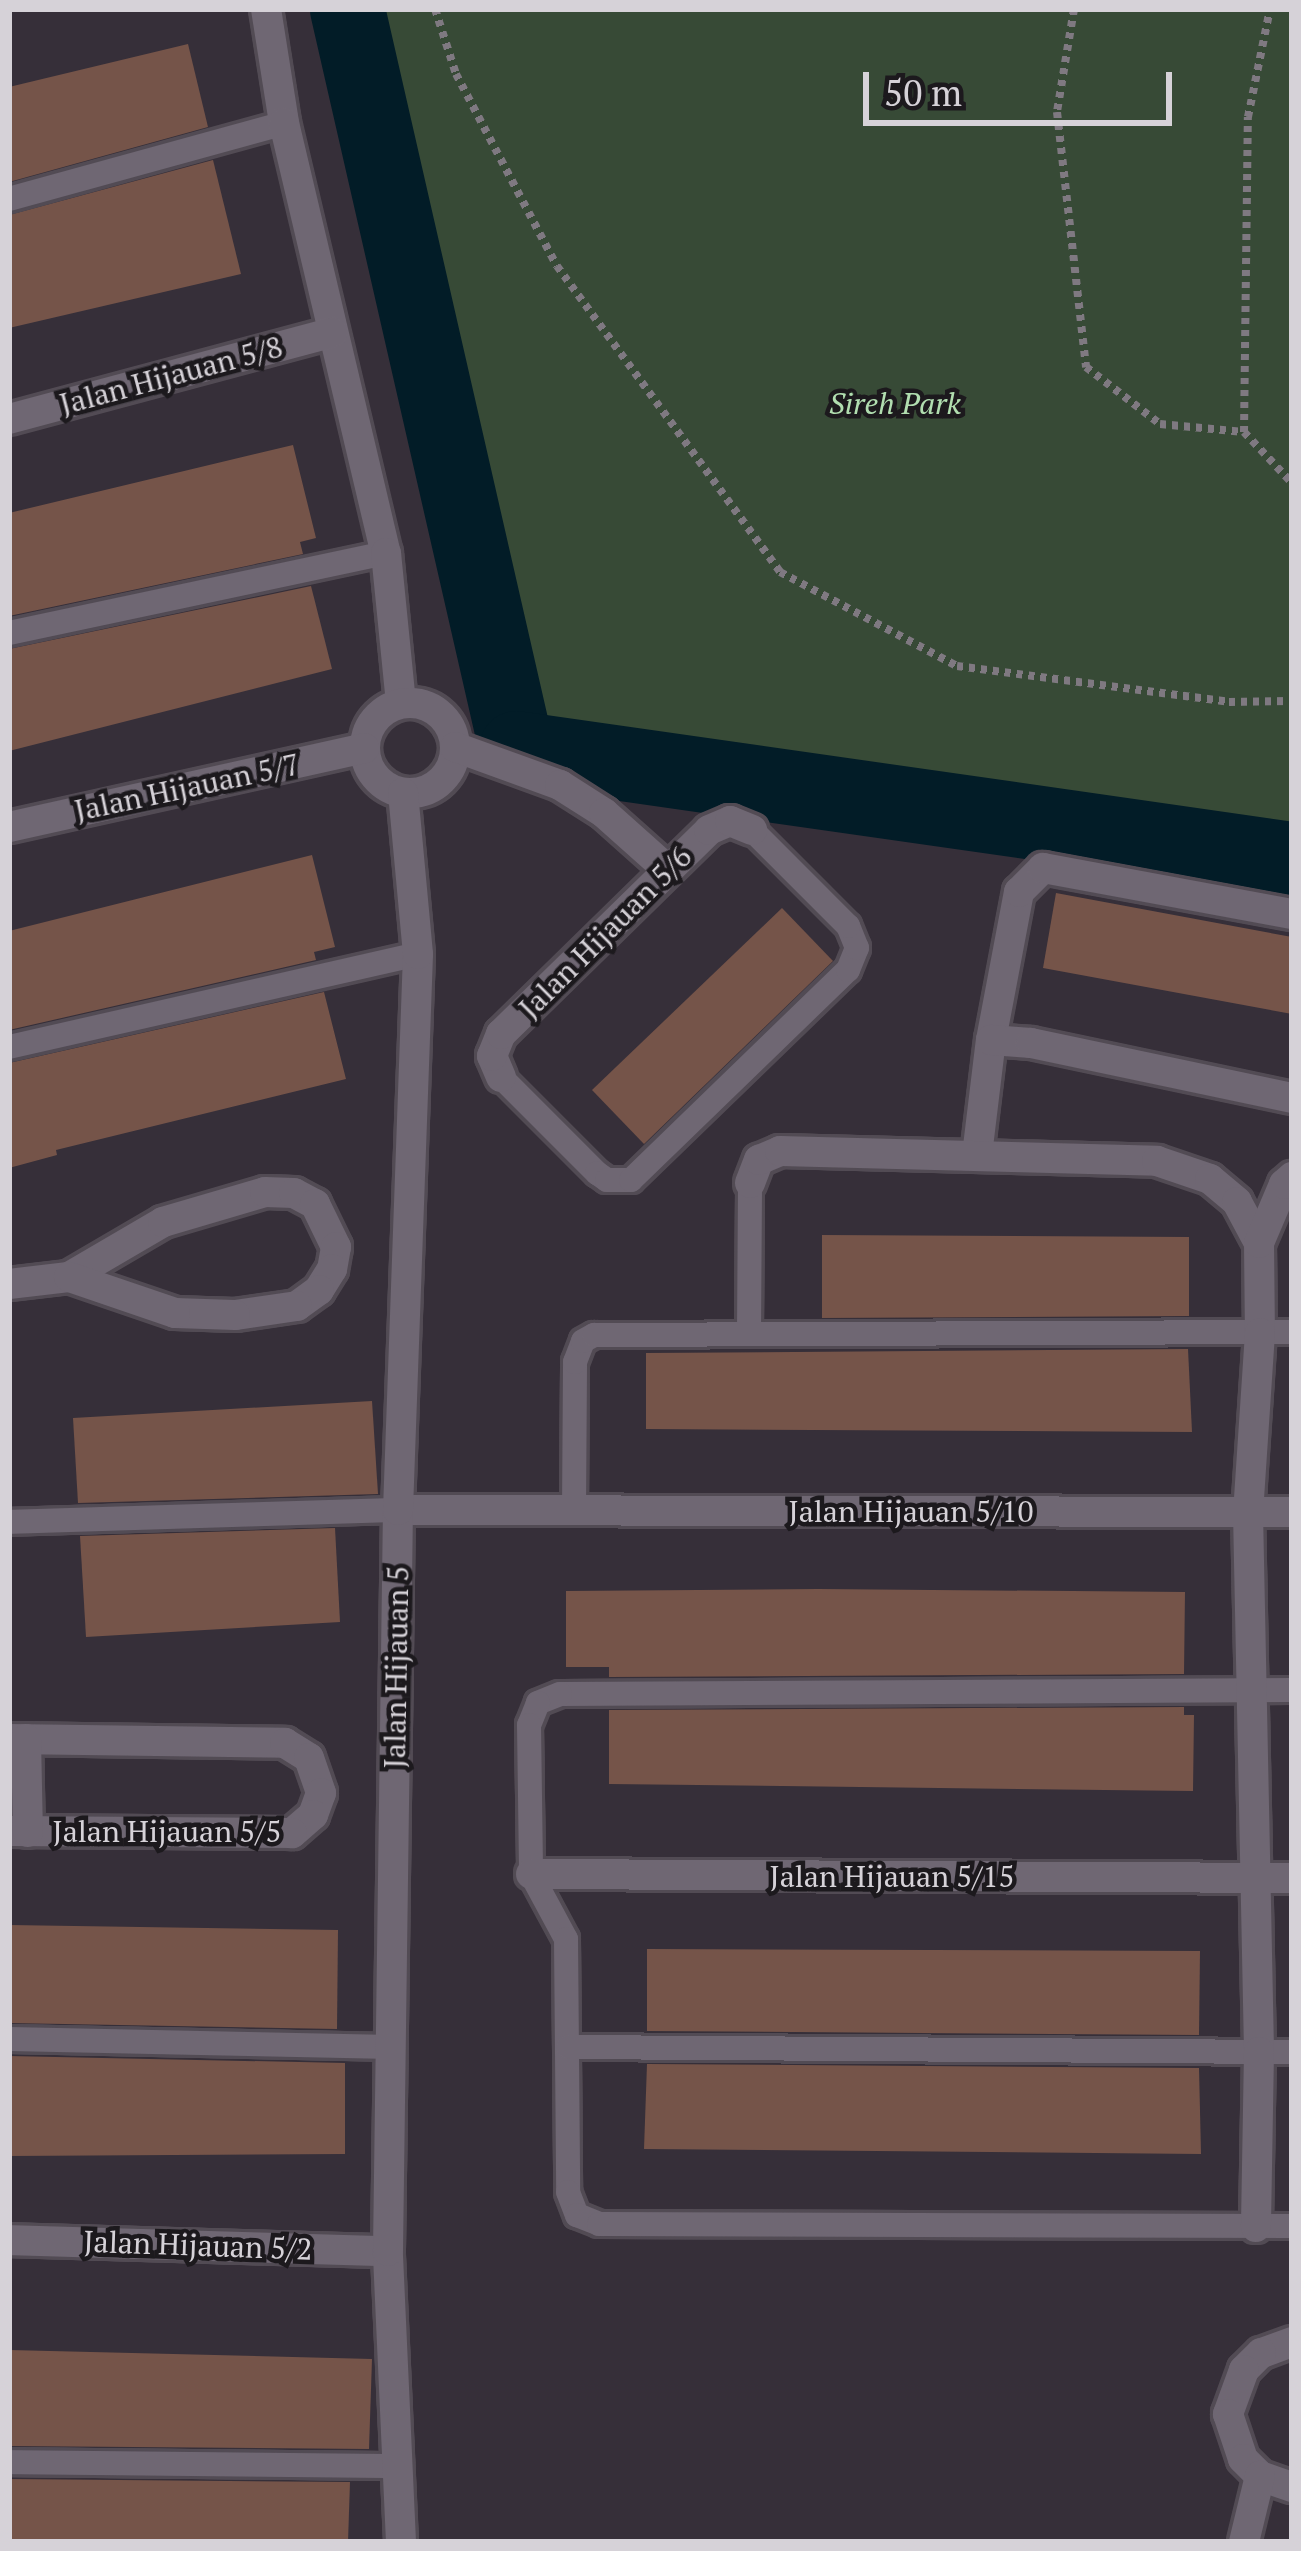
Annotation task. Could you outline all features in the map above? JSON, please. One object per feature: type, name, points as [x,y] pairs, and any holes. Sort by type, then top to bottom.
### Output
[{"type":"street","points":[[266,9],[284,123],[386,553],[401,703]]},
{"type":"street","name":"Jalan Hijauan 5/8","points":[[9,419],[333,332]]},
{"type":"street","points":[[401,703],[432,707],[453,731],[455,747],[446,776],[419,793],[403,793],[375,778],[364,748],[374,719],[401,703]]},
{"type":"street","points":[[455,747],[560,785],[604,813],[668,869]]},
{"type":"street","name":"Jalan Hijauan 5/7","points":[[9,826],[364,748]]},
{"type":"street","name":"Jalan Hijauan 5","points":[[401,2542],[388,2251],[398,1510],[418,954],[403,793]]},
{"type":"street","name":"Jalan Hijauan 5/6","points":[[501,1077],[492,1056],[501,1034],[668,869],[718,823],[742,823],[752,830]]},
{"type":"street","points":[[977,1155],[991,1040],[1019,892],[1042,868],[1292,914]]},
{"type":"street","points":[[991,1040],[1031,1043],[1292,1098]]},
{"type":"street","points":[[750,1183],[759,1160],[780,1151],[1157,1161],[1210,1179],[1237,1202],[1259,1243]]},
{"type":"street","points":[[1256,2227],[1259,2052],[1248,1512],[1260,1333],[1259,1243],[1284,1184],[1292,1177]]},
{"type":"street","points":[[9,1284],[69,1277],[164,1222],[265,1192],[294,1193],[315,1204],[336,1247],[332,1269],[319,1290],[297,1306],[235,1315],[175,1313],[69,1277]]},
{"type":"street","name":"Jalan Hijauan 5/10","points":[[398,1510],[1292,1512]]},
{"type":"street","points":[[17,1739],[18,1832]]},
{"type":"street","name":"Jalan Hijauan 5/5","points":[[17,1739],[285,1743],[309,1758],[321,1793],[313,1815],[292,1833],[18,1832]]},
{"type":"street","name":"Jalan Hijauan 5/15","points":[[531,1874],[1292,1879]]},
{"type":"street","name":"Jalan Hijauan 5/2","points":[[9,2240],[388,2251]]},
{"type":"street","points":[[1292,2321],[1232,2391],[1228,2414],[1244,2459],[1261,2476],[1292,2487]]},
{"type":"street","points":[[1261,2353],[1292,2342]]},
{"type":"street","points":[[1244,2542],[1261,2476]]},
{"type":"lane","points":[[9,199],[284,123]]},
{"type":"lane","points":[[9,633],[386,553]]},
{"type":"lane","points":[[501,1077],[597,1173],[607,1180],[631,1180],[848,970],[857,948],[848,926],[752,830]]},
{"type":"lane","points":[[9,1046],[418,954]]},
{"type":"lane","points":[[748,1332],[750,1183]]},
{"type":"lane","points":[[574,1510],[574,1362],[584,1341],[605,1333],[1292,1332]]},
{"type":"lane","points":[[9,1522],[398,1510]]},
{"type":"lane","points":[[1292,1690],[548,1696],[538,1703],[530,1725],[531,1874],[565,1931],[568,2192],[570,2205],[587,2221],[1292,2226]]},
{"type":"lane","points":[[9,2039],[392,2047]]},
{"type":"lane","points":[[568,2047],[1292,2052]]},
{"type":"lane","points":[[9,2462],[399,2466]]},
{"type":"path","points":[[435,9],[456,74],[557,266],[780,572],[957,666],[1229,702],[1292,701]]},
{"type":"path","points":[[1074,9],[1057,112],[1086,367],[1160,424],[1244,432],[1292,483]]},
{"type":"path","points":[[1244,432],[1248,117],[1270,9]]},
{"type":"green space","name":"Sireh Park","points":[[347,9],[1292,9],[1292,859],[516,748]]},
{"type":"building","points":[[188,44],[208,127],[9,182],[9,87]]},
{"type":"building","points":[[213,160],[241,274],[9,328],[9,215]]},
{"type":"building","points":[[293,445],[316,538],[300,542],[303,554],[9,616],[9,513]]},
{"type":"building","points":[[311,586],[332,669],[9,751],[9,649]]},
{"type":"building","points":[[312,855],[335,947],[314,952],[316,960],[9,1030],[9,931]]},
{"type":"building","points":[[1056,893],[1292,937],[1292,1014],[1043,968]]},
{"type":"building","points":[[782,908],[833,961],[644,1144],[592,1090]]},
{"type":"building","points":[[324,992],[346,1079],[56,1150],[57,1155],[9,1168],[9,1063]]},
{"type":"building","points":[[822,1235],[1189,1237],[1189,1316],[822,1318]]},
{"type":"building","points":[[1188,1349],[1192,1432],[646,1429],[646,1353]]},
{"type":"building","points":[[372,1401],[378,1494],[78,1503],[73,1418]]},
{"type":"building","points":[[335,1528],[340,1622],[86,1637],[80,1536]]},
{"type":"building","points":[[566,1591],[1185,1592],[1184,1674],[609,1677],[609,1667],[566,1667]]},
{"type":"building","points":[[1184,1707],[1184,1715],[1194,1715],[1193,1791],[609,1784],[609,1710]]},
{"type":"building","points":[[9,1925],[338,1930],[337,2029],[9,2023]]},
{"type":"building","points":[[647,1949],[1200,1951],[1199,2035],[647,2031]]},
{"type":"building","points":[[9,2056],[345,2063],[345,2154],[9,2156]]},
{"type":"building","points":[[647,2064],[1199,2068],[1201,2154],[644,2149]]},
{"type":"building","points":[[9,2350],[372,2359],[369,2449],[9,2446]]},
{"type":"building","points":[[9,2479],[350,2482],[348,2542],[9,2542]]},
{"type":"waterway","points":[[347,9],[516,748],[1292,859]]}]
